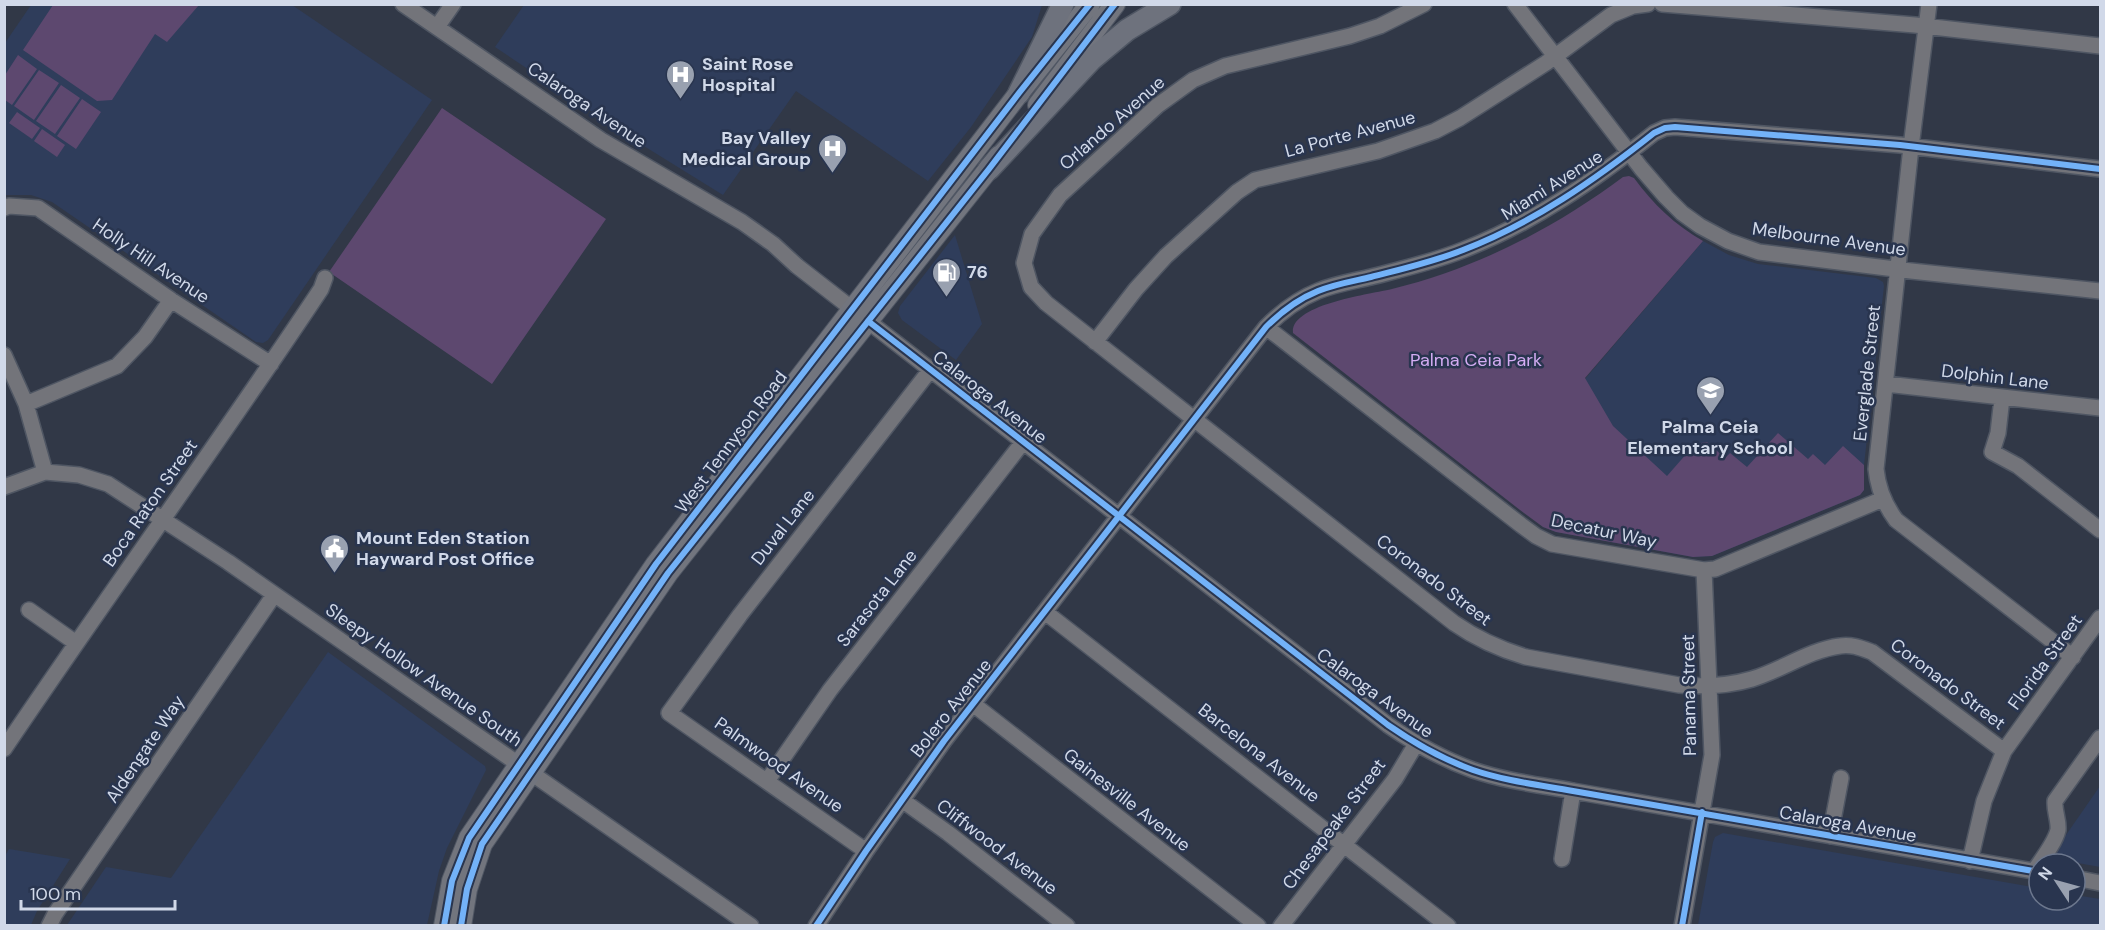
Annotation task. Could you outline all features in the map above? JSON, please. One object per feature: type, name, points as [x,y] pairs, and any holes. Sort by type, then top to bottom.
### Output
[{"type":"highway","points":[[1019,93],[1063,4]]},
{"type":"highway","points":[[989,169],[1091,60],[1127,30],[1170,4]]},
{"type":"main road","name":"West Tennyson Road","points":[[461,926],[467,890],[482,844],[525,769],[656,564],[1090,4]]},
{"type":"main road","name":"West Tennyson Road","points":[[444,926],[452,881],[469,838],[525,769],[668,573],[989,169],[1115,4]]},
{"type":"street","name":"Calaroga Avenue","points":[[403,4],[618,150],[709,201],[773,244],[797,266],[1023,442],[1388,725],[1416,744],[1473,770],[1573,791],[2027,870]]},
{"type":"street","points":[[437,27],[453,4]]},
{"type":"street","name":"Orlando Avenue","points":[[1031,286],[1024,263],[1025,255],[1032,234],[1044,214],[1075,181],[1157,106],[1193,80],[1225,66],[1350,36],[1380,26],[1424,4]]},
{"type":"street","name":"Melbourne Avenue","points":[[1515,4],[1629,153],[1666,197],[1700,226],[1728,241],[1760,252],[2100,291]]},
{"type":"street","name":"La Porte Avenue","points":[[1095,342],[1136,289],[1166,256],[1237,192],[1254,180],[1378,150],[1435,131],[1460,118],[1555,56],[1611,15],[1633,6],[1648,4]]},
{"type":"street","points":[[1662,4],[1926,27],[2100,46]]},
{"type":"street","name":"Everglade Street","points":[[1929,4],[1876,470],[1878,485],[1883,499],[1896,520],[2073,657]]},
{"type":"street","name":"Miami Avenue","points":[[1119,516],[1266,327],[1297,302],[1318,291],[1419,265],[1463,250],[1517,226],[1562,200],[1654,133],[1665,128],[1675,126],[1911,147],[2100,168]]},
{"type":"street","name":"Holly Hill Avenue","points":[[4,208],[9,206],[38,208],[171,300],[270,364]]},
{"type":"street","name":"Boca Raton Street","points":[[4,749],[270,364],[321,289],[325,278]]},
{"type":"street","name":"Coronado Street","points":[[1031,286],[1046,303],[1095,342],[1477,639],[1501,650],[1526,657],[1679,685],[1710,687],[1752,679],[1840,646],[1856,646],[1872,652],[2004,751]]},
{"type":"street","points":[[26,404],[117,366],[146,337],[171,300]]},
{"type":"street","name":"Decatur Way","points":[[1266,327],[1536,536],[1552,544],[1704,570],[1715,569],[1883,499]]},
{"type":"street","points":[[4,355],[26,404],[45,472],[4,487]]},
{"type":"street","name":"Duval Lane","points":[[669,712],[740,615],[931,369]]},
{"type":"street","name":"Dolphin Lane","points":[[1886,384],[2100,408]]},
{"type":"street","points":[[2002,398],[1998,433],[1992,452],[2018,466],[2100,530]]},
{"type":"street","name":"Sarasota Lane","points":[[767,781],[830,690],[1023,442]]},
{"type":"street","name":"Sleepy Hollow Avenue South","points":[[45,472],[79,475],[108,484],[163,518],[751,926]]},
{"type":"street","name":"Bolero Avenue","points":[[816,926],[902,800],[973,704],[1119,516]]},
{"type":"street","name":"Panama Street","points":[[1682,926],[1712,755],[1704,570]]},
{"type":"street","name":"Aldengate Way","points":[[49,926],[274,595]]},
{"type":"street","points":[[29,610],[76,643]]},
{"type":"street","name":"Barcelona Avenue","points":[[1045,612],[1448,926]]},
{"type":"street","name":"Florida Street","points":[[1970,861],[1984,801],[2004,751],[2100,618]]},
{"type":"street","name":"Gainesville Avenue","points":[[973,704],[1258,926]]},
{"type":"street","name":"Palmwood Avenue","points":[[669,712],[866,851]]},
{"type":"street","points":[[2047,852],[2058,831],[2058,821],[2054,810],[2055,801],[2100,738]]},
{"type":"street","name":"Chesapeake Street","points":[[1281,926],[1395,779],[1416,744]]},
{"type":"street","points":[[1830,836],[1841,778]]},
{"type":"street","points":[[1562,859],[1573,791]]},
{"type":"street","name":"Cliffwood Avenue","points":[[902,800],[1067,926]]},
{"type":"shaded area","points":[[31,5],[292,5],[432,100],[268,340],[263,343],[256,342],[52,202],[31,195],[5,195],[5,43]]},
{"type":"shaded area","name":"Saint Rose Hospital","points":[[524,5],[1042,5],[1032,37],[971,127],[928,181],[796,91],[723,195],[631,138],[495,47]]},
{"type":"shaded area","points":[[955,235],[982,324],[956,360],[902,320],[898,313],[900,306]]},
{"type":"shaded area","name":"Palma Ceia Elementary School","points":[[1703,241],[1729,255],[1758,264],[1876,278],[1883,282],[1864,465],[1864,490],[1860,495],[1712,556],[1693,557],[1556,532],[1543,527],[1585,379]]},
{"type":"shaded area","points":[[328,652],[485,766],[486,770],[447,848],[439,871],[427,925],[67,925],[106,867],[171,878]]},
{"type":"shaded area","points":[[2100,786],[2100,867],[2087,865],[2087,852],[2054,852]]},
{"type":"shaded area","points":[[1723,833],[2027,886],[2027,912],[2087,912],[2087,897],[2100,899],[2100,925],[1698,925],[1715,837]]},
{"type":"shaded area","points":[[9,849],[70,859],[37,911],[31,925],[5,925],[5,856]]},
{"type":"green space","points":[[53,5],[199,5],[167,42],[155,34],[112,100],[97,101],[23,50]]},
{"type":"green space","points":[[18,55],[37,69],[12,105],[5,100],[5,75]]},
{"type":"green space","points":[[39,70],[59,83],[34,120],[14,106]]},
{"type":"green space","points":[[61,85],[80,98],[55,134],[36,121]]},
{"type":"green space","points":[[82,99],[101,112],[76,149],[57,136]]},
{"type":"green space","points":[[442,108],[606,219],[492,384],[329,272]]},
{"type":"green space","points":[[17,112],[40,128],[32,139],[9,123]]},
{"type":"green space","points":[[42,129],[65,145],[57,157],[34,141]]},
{"type":"green space","name":"Palma Ceia Park","points":[[1623,177],[1634,178],[1665,213],[1703,241],[1585,378],[1613,426],[1667,476],[1695,444],[1707,442],[1725,458],[1730,453],[1747,467],[1778,433],[1808,459],[1813,454],[1825,465],[1843,446],[1864,465],[1864,490],[1860,495],[1712,556],[1693,557],[1556,532],[1543,527],[1520,510],[1293,333],[1296,323],[1304,315],[1318,308],[1454,270],[1513,245],[1542,230]]},
{"type":"cycle path","points":[[444,926],[452,881],[469,838],[656,564],[1090,4]]},
{"type":"cycle path","points":[[461,926],[467,889],[482,844],[668,573],[989,169],[1115,4]]},
{"type":"cycle path","points":[[816,926],[944,741],[1266,327],[1304,298],[1331,286],[1440,258],[1489,239],[1563,199],[1654,133],[1665,128],[1900,145],[2100,169]]},
{"type":"cycle path","points":[[868,321],[1388,725],[1450,761],[1485,774],[1523,782],[2027,870]]},
{"type":"cycle path","points":[[1682,926],[1702,812]]},
{"type":"place","name":"Saint Rose Hospital","points":[[681,100]]},
{"type":"place","name":"Bay Valley Medical Group","points":[[832,174]]},
{"type":"place","name":"76","points":[[946,298]]},
{"type":"place","name":"Palma Ceia Elementary School","points":[[1710,416]]},
{"type":"place","name":"Mount Eden Station Hayward Post Office","points":[[335,574]]}]
